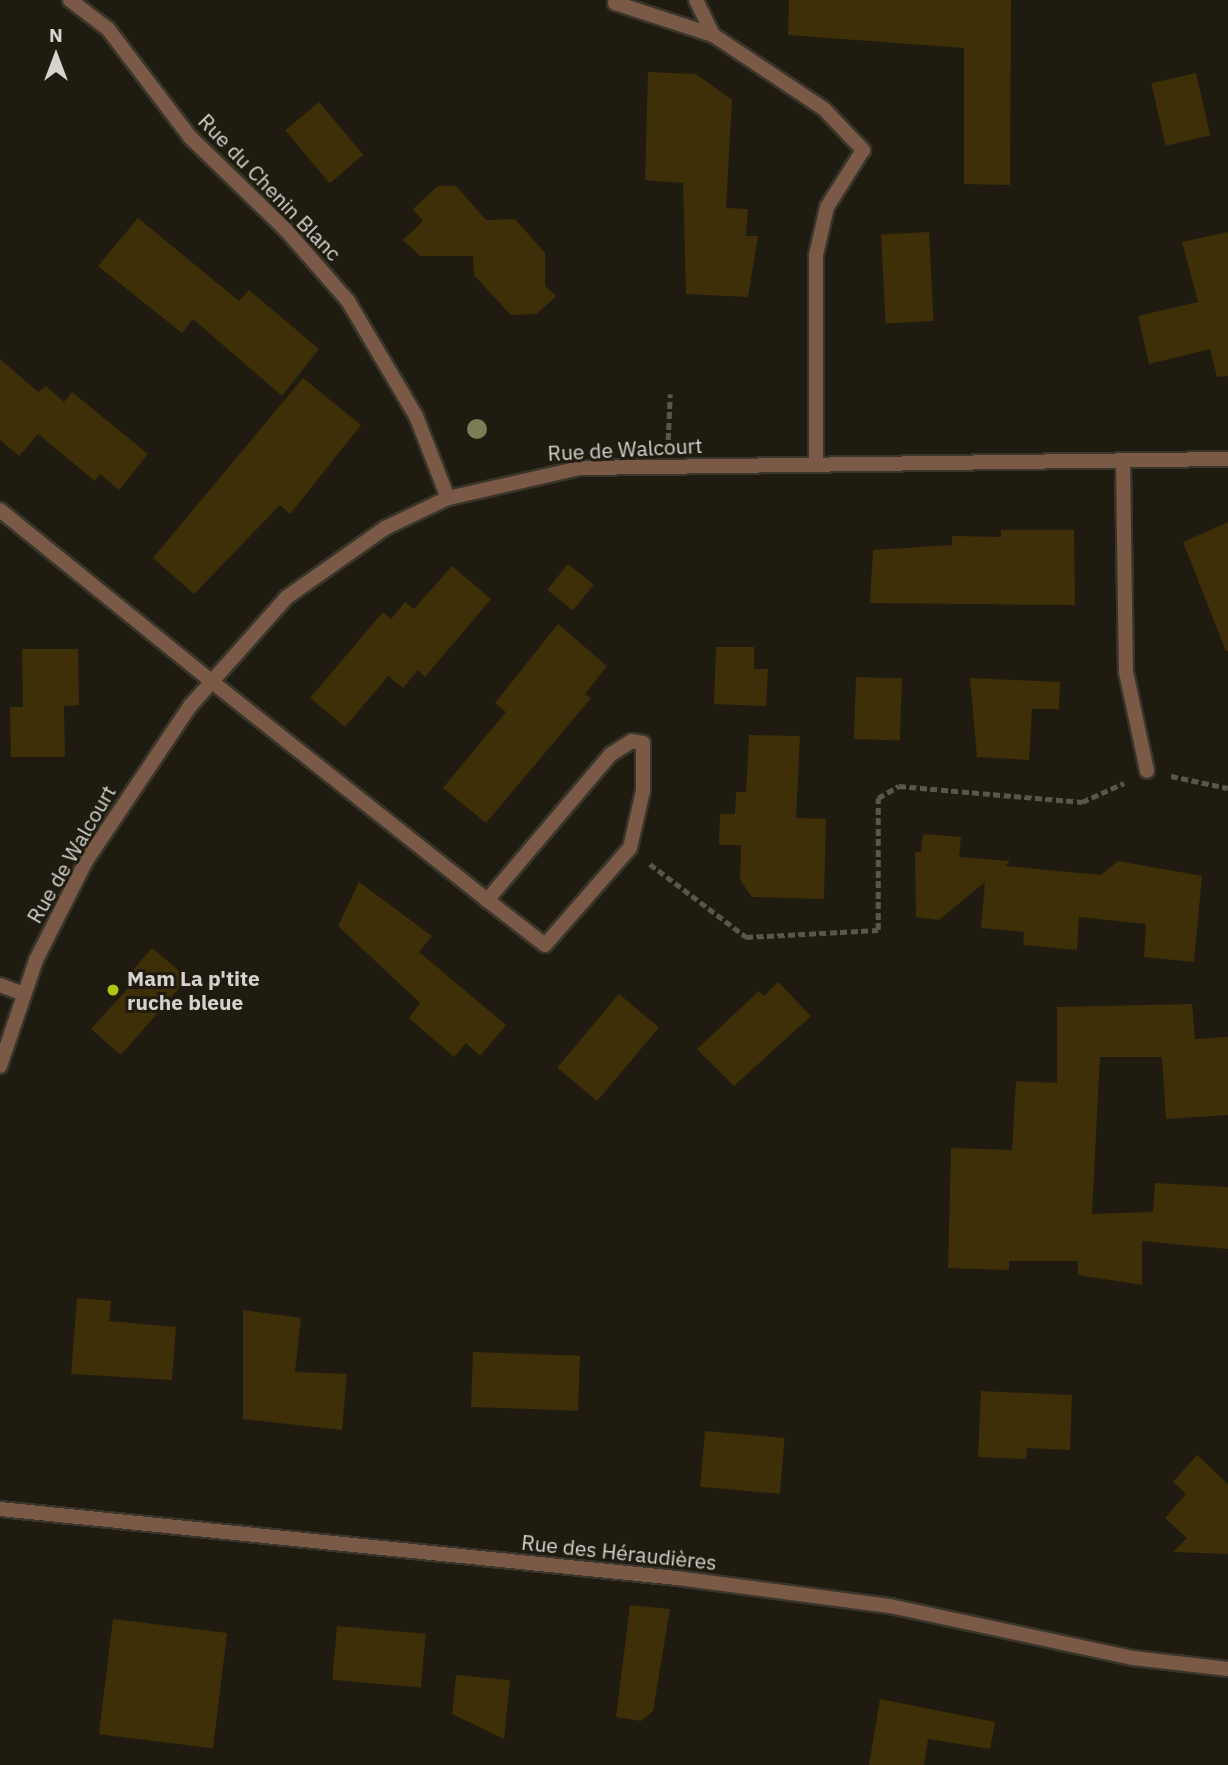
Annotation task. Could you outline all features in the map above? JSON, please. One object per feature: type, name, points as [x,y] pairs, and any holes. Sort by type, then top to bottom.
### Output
[{"type":"street","name":"Rue du Chenin Blanc","points":[[70,0],[108,29],[190,137],[285,229],[348,301],[416,416],[448,498]]},
{"type":"street","points":[[696,0],[713,35]]},
{"type":"street","points":[[615,3],[713,35],[824,109],[863,150],[827,207],[816,255],[816,463]]},
{"type":"street","name":"Rue de Walcourt","points":[[0,1066],[24,993],[86,861],[211,681],[287,597],[334,560],[448,498],[580,468],[1228,458]]},
{"type":"street","points":[[1123,461],[1126,672],[1147,771]]},
{"type":"street","points":[[0,510],[211,681],[487,900],[545,945],[630,848],[643,791],[643,743],[632,741],[611,754],[487,900]]},
{"type":"street","points":[[0,985],[24,993]]},
{"type":"street","name":"Rue des Héraudières","points":[[0,1509],[677,1578],[890,1606],[1133,1658],[1228,1668]]},
{"type":"path","points":[[668,444],[670,394]]},
{"type":"path","points":[[630,848],[746,937],[878,930],[878,799],[899,786],[1082,802],[1147,771],[1228,788]]},
{"type":"building","points":[[789,0],[1011,0],[1010,185],[964,184],[964,48],[788,35]]},
{"type":"building","points":[[648,72],[696,74],[732,100],[726,208],[748,209],[746,236],[758,236],[748,297],[686,294],[683,183],[645,180]]},
{"type":"building","points":[[1196,73],[1210,135],[1166,146],[1151,83]]},
{"type":"building","points":[[319,102],[363,155],[330,183],[285,130]]},
{"type":"building","points":[[438,186],[456,186],[486,220],[515,219],[545,253],[545,286],[556,296],[537,314],[511,315],[474,275],[473,256],[420,256],[403,240],[423,221],[413,209]]},
{"type":"building","points":[[138,218],[239,301],[249,290],[319,349],[282,396],[193,319],[182,333],[98,266]]},
{"type":"building","points":[[929,232],[934,321],[886,323],[881,235]]},
{"type":"building","points":[[1228,232],[1228,376],[1217,377],[1210,349],[1149,364],[1138,316],[1198,302],[1182,242]]},
{"type":"building","points":[[0,359],[38,392],[46,386],[64,402],[72,392],[148,454],[119,490],[100,474],[95,481],[38,434],[19,456],[0,440]]},
{"type":"building","points":[[303,378],[361,425],[290,514],[280,505],[194,594],[153,558]]},
{"type":"building","points":[[1228,522],[1228,651],[1226,651],[1183,542]]},
{"type":"building","points":[[1001,530],[1074,530],[1075,605],[870,603],[873,550],[952,545],[952,536],[1001,537]]},
{"type":"building","points":[[568,564],[594,585],[573,610],[547,590]]},
{"type":"building","points":[[452,566],[491,599],[425,677],[418,670],[403,688],[388,676],[345,727],[310,698],[383,612],[391,619],[405,602],[414,609]]},
{"type":"building","points":[[558,624],[607,666],[585,694],[591,698],[486,823],[443,788],[506,712],[495,703]]},
{"type":"building","points":[[716,647],[754,647],[754,669],[768,669],[766,706],[714,704]]},
{"type":"building","points":[[22,649],[78,649],[79,705],[64,706],[65,757],[11,757],[10,707],[23,707]]},
{"type":"building","points":[[856,677],[902,679],[900,741],[854,739]]},
{"type":"building","points":[[970,678],[1060,682],[1059,709],[1032,709],[1029,760],[977,757]]},
{"type":"building","points":[[749,735],[800,736],[796,818],[826,819],[824,899],[752,897],[740,880],[741,845],[719,845],[720,814],[735,814],[736,792],[746,792]]},
{"type":"building","points":[[923,834],[961,837],[959,857],[1010,861],[1005,866],[1101,875],[1118,861],[1202,876],[1194,962],[1144,957],[1146,924],[1079,917],[1077,950],[1023,945],[1024,932],[981,928],[985,882],[939,920],[916,917],[915,852],[921,852]]},
{"type":"building","points":[[359,882],[432,936],[419,952],[506,1025],[480,1056],[466,1043],[454,1057],[409,1018],[420,1003],[338,926]]},
{"type":"building","points":[[152,948],[188,978],[121,1055],[91,1029],[131,985],[124,980]]},
{"type":"building","points":[[778,982],[811,1016],[734,1086],[697,1049],[759,991],[764,996]]},
{"type":"building","points":[[619,994],[659,1027],[597,1101],[557,1068]]},
{"type":"building","points":[[1192,1004],[1195,1039],[1228,1037],[1228,1115],[1166,1119],[1162,1057],[1100,1057],[1092,1214],[1153,1212],[1155,1183],[1228,1187],[1228,1249],[1142,1241],[1142,1285],[1078,1275],[1078,1261],[1009,1261],[1009,1270],[948,1268],[951,1148],[1012,1150],[1016,1081],[1057,1083],[1057,1007]]},
{"type":"building","points":[[77,1298],[111,1301],[109,1321],[176,1327],[172,1380],[71,1374]]},
{"type":"building","points":[[243,1310],[301,1318],[295,1372],[347,1374],[342,1430],[243,1419]]},
{"type":"building","points":[[473,1352],[580,1356],[578,1411],[471,1407]]},
{"type":"building","points":[[981,1391],[1072,1395],[1070,1450],[1027,1448],[1026,1459],[978,1457]]},
{"type":"building","points":[[705,1431],[785,1438],[780,1494],[700,1487]]},
{"type":"building","points":[[1197,1455],[1228,1484],[1228,1554],[1173,1552],[1187,1538],[1165,1518],[1186,1494],[1173,1482]]},
{"type":"building","points":[[630,1605],[670,1609],[653,1711],[641,1721],[616,1717]]},
{"type":"building","points":[[113,1619],[227,1633],[213,1748],[99,1734]]},
{"type":"building","points":[[337,1626],[426,1634],[421,1688],[332,1680]]},
{"type":"building","points":[[456,1675],[510,1680],[504,1739],[452,1714]]},
{"type":"building","points":[[880,1699],[995,1722],[990,1749],[928,1739],[924,1765],[869,1765]]},
{"type":"place","name":"Mam La p'tite ruche bleue","points":[[113,990]]}]
